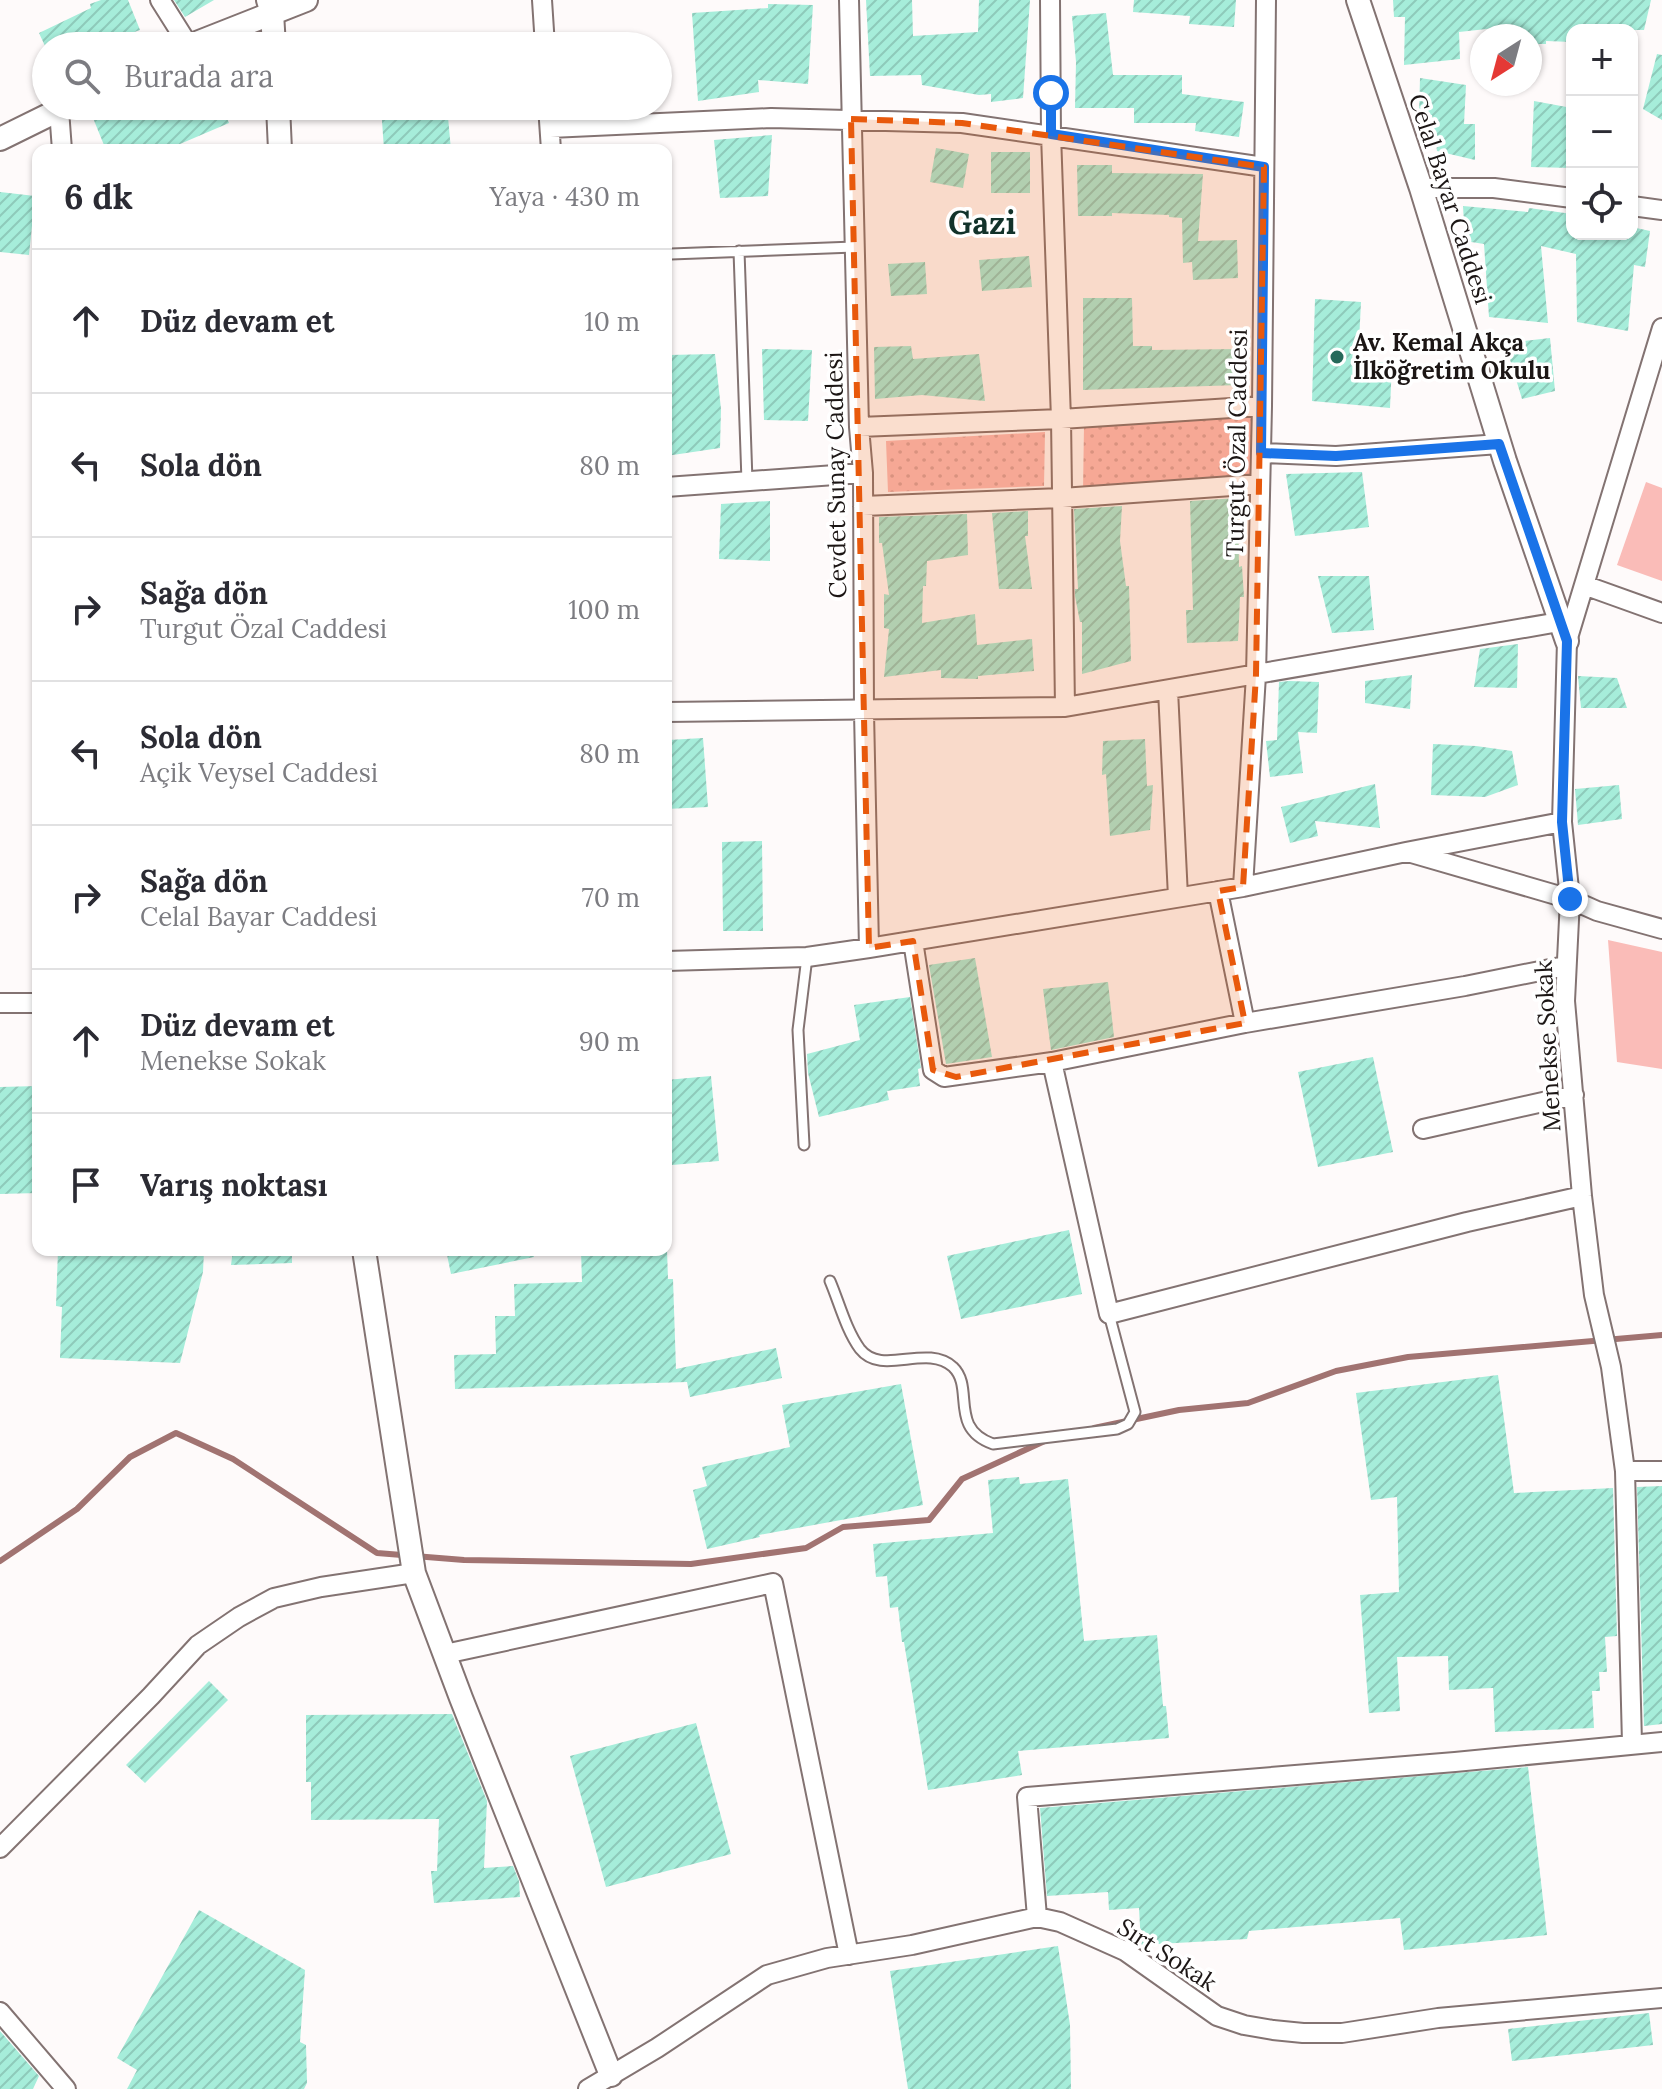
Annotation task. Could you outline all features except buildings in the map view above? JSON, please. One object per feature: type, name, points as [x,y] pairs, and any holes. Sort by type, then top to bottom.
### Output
[{"type":"street","points":[[160,0],[180,32]]},
{"type":"street","points":[[218,32],[270,7],[306,0]]},
{"type":"street","points":[[542,0],[544,32]]},
{"type":"street","name":"Cevdet Sunay Caddesi","points":[[849,0],[859,427],[863,473],[869,948]]},
{"type":"street","points":[[1050,0],[1065,707]]},
{"type":"street","name":"Turgut Özal Caddesi","points":[[1243,887],[1256,675],[1266,0]]},
{"type":"street","name":"Celal Bayar Caddesi","points":[[1358,0],[1421,188],[1499,444],[1563,631]]},
{"type":"street","points":[[270,7],[273,32]]},
{"type":"street","points":[[550,128],[771,118],[962,123],[1264,167]]},
{"type":"street","points":[[0,139],[39,120]]},
{"type":"street","points":[[62,144],[63,120]]},
{"type":"street","points":[[279,120],[280,144]]},
{"type":"street","points":[[549,120],[551,144]]},
{"type":"street","points":[[1421,188],[1494,188],[1566,197]]},
{"type":"street","points":[[1638,207],[1662,210]]},
{"type":"street","name":"Menekse Sokak","points":[[1632,1743],[1625,1471],[1611,1367],[1594,1295],[1565,1001],[1570,899],[1562,822],[1563,631],[1584,585],[1662,328]]},
{"type":"street","points":[[859,427],[1061,419],[1262,406]]},
{"type":"street","points":[[1261,453],[1336,456],[1499,444]]},
{"type":"street","points":[[672,487],[863,473]]},
{"type":"street","points":[[863,506],[1062,498],[1260,484]]},
{"type":"street","points":[[1584,585],[1662,613]]},
{"type":"street","points":[[672,712],[864,712],[1065,707],[1256,675],[1563,631]]},
{"type":"street","points":[[1168,690],[1178,897]]},
{"type":"street","points":[[672,961],[807,957],[869,948],[1243,887],[1562,822]]},
{"type":"street","points":[[1406,852],[1662,929]]},
{"type":"street","points":[[1218,891],[1245,1023]]},
{"type":"street","points":[[913,941],[933,1070],[944,1077],[1052,1062],[1245,1023],[1565,966]]},
{"type":"street","points":[[0,1003],[32,1003]]},
{"type":"street","points":[[1052,1062],[1109,1314],[1467,1222],[1582,1196]]},
{"type":"street","points":[[1423,1129],[1574,1095]]},
{"type":"street","points":[[365,1256],[414,1573],[611,2075]]},
{"type":"street","points":[[1625,1471],[1662,1471]]},
{"type":"street","points":[[0,1848],[198,1645],[239,1617],[274,1598],[321,1587],[414,1573]]},
{"type":"street","points":[[445,1654],[773,1583],[849,1955]]},
{"type":"street","points":[[1037,1917],[1027,1797],[1662,1742]]},
{"type":"street","name":"Sırt Sokak","points":[[588,2089],[767,1975],[827,1958],[912,1945],[1037,1917],[1060,1922],[1125,1951],[1217,2016],[1273,2030],[1342,2033],[1438,2018],[1662,1998]]},
{"type":"street","points":[[0,2012],[66,2089]]},
{"type":"lane","points":[[672,254],[854,247]]},
{"type":"lane","points":[[739,251],[747,481]]},
{"type":"lane","points":[[804,1145],[798,1030],[807,957]]},
{"type":"lane","points":[[830,1281],[855,1340],[865,1354],[881,1360],[931,1357],[947,1363],[958,1373],[971,1430],[993,1444],[1117,1429],[1128,1424],[1135,1412],[1109,1314]]},
{"type":"highlighted area","points":[[851,119],[962,123],[1264,167],[1256,675],[1243,887],[1218,891],[1245,1023],[956,1077],[933,1070],[913,941],[869,948]]},
{"type":"shaded area","points":[[1251,417],[1252,478],[1083,492],[1084,426]]},
{"type":"shaded area","points":[[1045,432],[1044,486],[888,492],[886,441]]},
{"type":"shaded area","points":[[1646,482],[1662,488],[1662,581],[1617,565]]},
{"type":"shaded area","points":[[1608,940],[1662,952],[1662,1069],[1617,1062]]},
{"type":"waterway","points":[[1094,1428],[1179,1410],[1248,1403],[1336,1371],[1408,1357],[1662,1335]]},
{"type":"waterway","points":[[0,1561],[77,1509],[130,1457],[176,1433],[233,1459],[377,1553],[464,1560],[691,1564],[806,1548],[843,1527],[929,1520],[962,1479],[1049,1439]]},
{"type":"place","name":"Av. Kemal Akça İlköğretim Okulu","points":[[1337,357]]},
{"type":"district","name":"Gazi","points":[[982,223]]},
{"type":"route","points":[[1051,93],[1051,134],[1264,167],[1261,453],[1336,456],[1499,444],[1567,641],[1562,822],[1570,899]]}]
